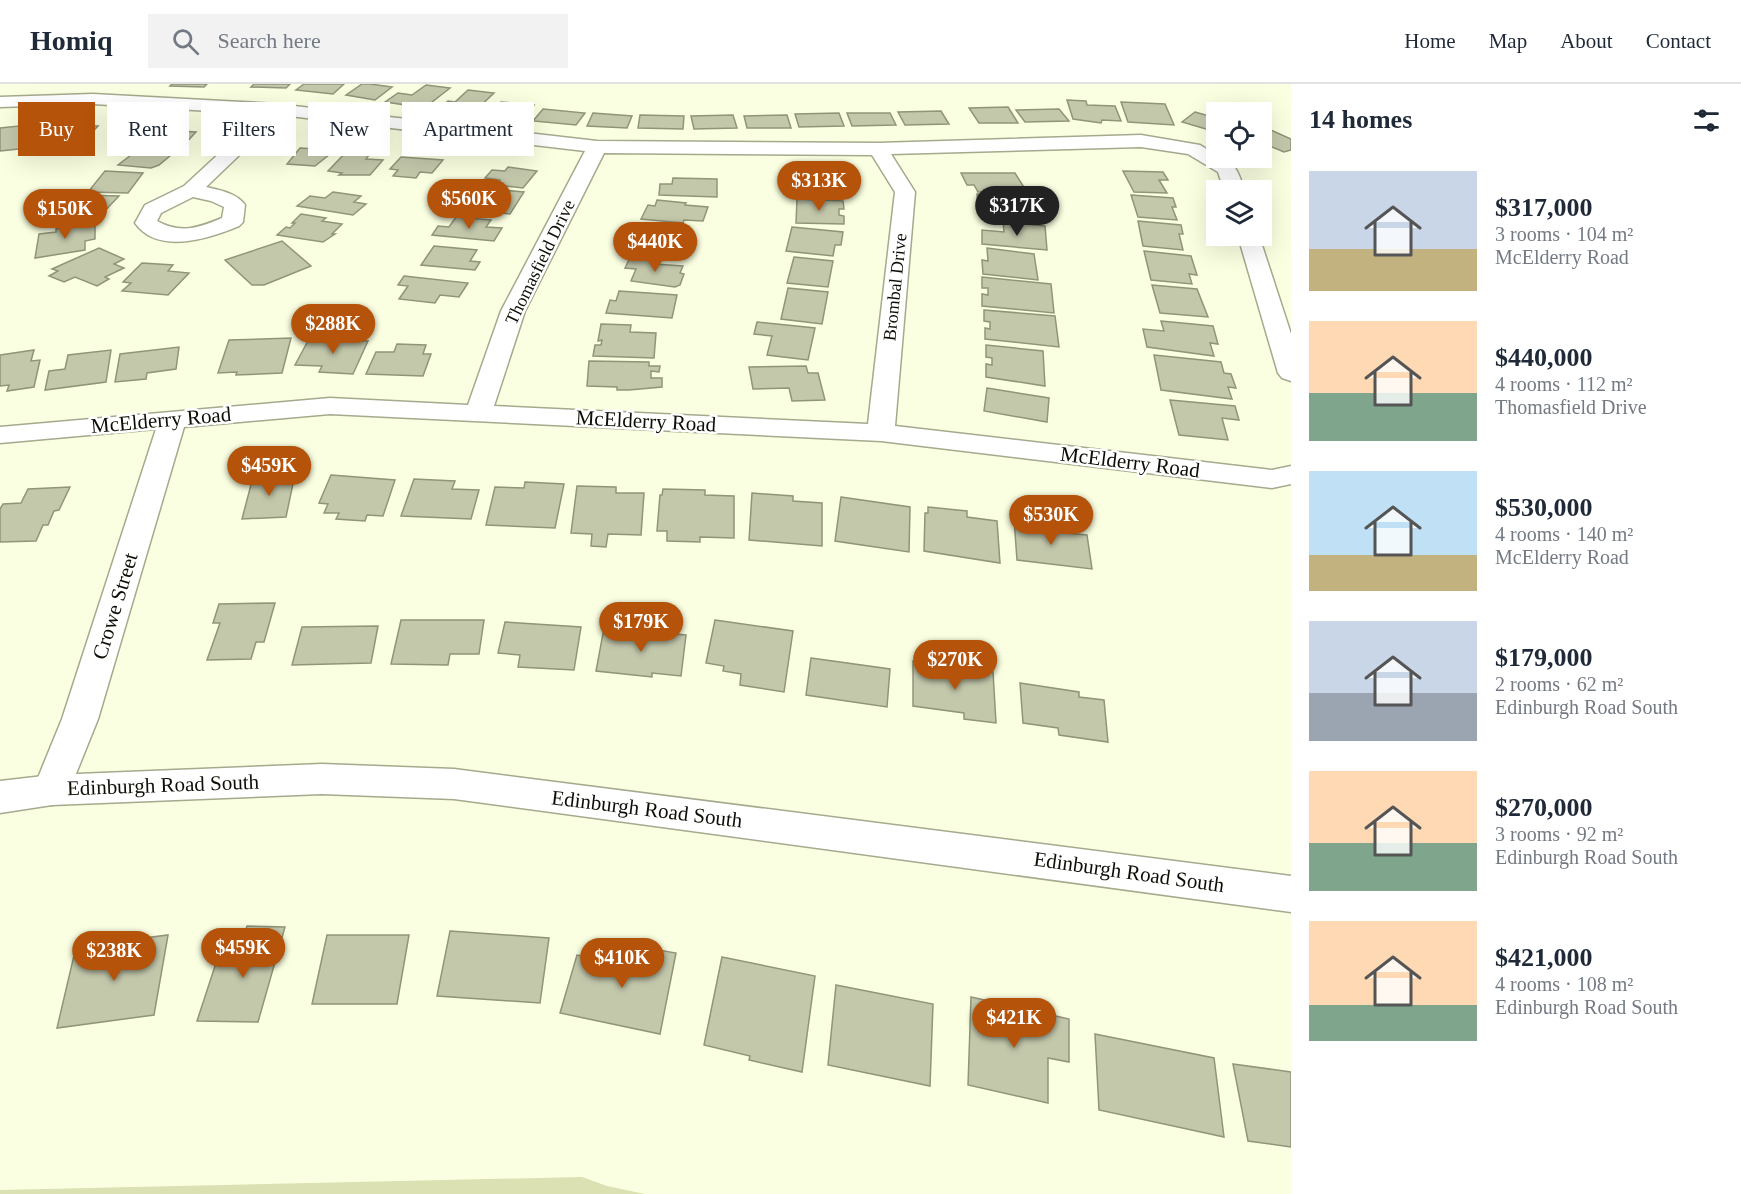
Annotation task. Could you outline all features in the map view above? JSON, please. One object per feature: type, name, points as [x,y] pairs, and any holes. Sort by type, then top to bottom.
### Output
[{"type":"street","points":[[93,99],[107,84]]},
{"type":"street","points":[[0,102],[93,99],[201,105]]},
{"type":"street","points":[[296,111],[597,147],[878,149],[1141,141],[1193,149],[1227,169],[1231,180]]},
{"type":"street","name":"Thomasfield Drive","points":[[478,413],[513,311],[597,147]]},
{"type":"street","name":"Brombal Drive","points":[[878,149],[905,192],[881,433]]},
{"type":"street","points":[[191,190],[227,156]]},
{"type":"street","points":[[1251,246],[1291,373]]},
{"type":"street","name":"McElderry Road","points":[[0,435],[330,406],[881,433],[1272,479],[1291,475]]},
{"type":"street","name":"Crowe Street","points":[[51,790],[80,719],[173,419]]},
{"type":"street","name":"Edinburgh Road South","points":[[0,797],[51,790],[322,779],[454,784],[1291,894]]},
{"type":"green space","points":[[582,1177],[607,1186],[645,1194],[0,1194],[0,1190]]},
{"type":"building","points":[[172,84],[207,84],[204,87],[170,86]]},
{"type":"building","points":[[254,84],[290,84],[286,88],[251,87]]},
{"type":"building","points":[[304,84],[344,84],[333,94],[296,90]]},
{"type":"building","points":[[362,84],[392,87],[375,100],[346,95]]},
{"type":"building","points":[[426,85],[450,88],[432,102],[402,102],[402,105],[385,102],[398,93],[412,95]]},
{"type":"building","points":[[468,90],[494,93],[485,102],[455,102]]},
{"type":"building","points":[[1067,100],[1086,101],[1087,105],[1115,106],[1121,121],[1102,120],[1101,123],[1073,119]]},
{"type":"building","points":[[1121,102],[1165,104],[1174,125],[1128,122]]},
{"type":"building","points":[[1008,107],[1018,123],[979,123],[969,108]]},
{"type":"building","points":[[543,109],[585,113],[576,125],[534,120]]},
{"type":"building","points":[[1059,109],[1069,121],[1025,122],[1016,110]]},
{"type":"building","points":[[941,111],[949,124],[905,125],[898,112]]},
{"type":"building","points":[[1195,112],[1206,115],[1206,129],[1182,122]]},
{"type":"building","points":[[593,113],[632,116],[627,128],[587,126]]},
{"type":"building","points":[[839,113],[844,126],[799,127],[795,114]]},
{"type":"building","points":[[847,113],[890,113],[896,125],[852,126]]},
{"type":"building","points":[[640,115],[684,116],[683,129],[638,128]]},
{"type":"building","points":[[733,115],[737,128],[694,129],[691,116]]},
{"type":"building","points":[[787,115],[791,128],[747,128],[744,116]]},
{"type":"building","points":[[18,126],[18,149],[0,151],[0,128]]},
{"type":"building","points":[[1272,131],[1291,139],[1291,150],[1284,152],[1272,147]]},
{"type":"building","points":[[189,132],[196,132],[189,140]]},
{"type":"building","points":[[300,148],[308,148],[308,156],[328,156],[315,166],[287,164],[296,156]]},
{"type":"building","points":[[130,156],[170,156],[151,168],[118,165]]},
{"type":"building","points":[[342,156],[368,156],[366,159],[383,160],[370,175],[339,175],[342,173],[328,171]]},
{"type":"building","points":[[401,157],[443,160],[432,173],[420,172],[416,178],[393,176],[398,170],[390,169]]},
{"type":"building","points":[[508,167],[537,171],[523,188],[496,185],[500,180],[485,178],[492,170],[505,171]]},
{"type":"building","points":[[105,171],[143,173],[128,193],[88,192]]},
{"type":"building","points":[[1123,171],[1163,172],[1168,180],[1159,180],[1167,193],[1134,192]]},
{"type":"building","points":[[961,173],[1015,173],[1027,192],[978,192],[974,185],[967,185]]},
{"type":"building","points":[[804,176],[806,180],[834,179],[835,184],[843,184],[848,195],[797,195],[791,177]]},
{"type":"building","points":[[673,178],[717,179],[717,197],[659,195],[660,184],[672,184]]},
{"type":"building","points":[[473,187],[524,192],[510,214],[486,211],[490,206],[468,204],[473,197],[467,196]]},
{"type":"building","points":[[333,192],[361,196],[354,202],[366,204],[353,215],[297,206],[310,196],[325,198]]},
{"type":"building","points":[[977,194],[1024,198],[1025,202],[1028,202],[1031,219],[986,216],[985,206],[978,206]]},
{"type":"building","points":[[80,195],[119,196],[97,219],[57,217]]},
{"type":"building","points":[[1131,195],[1173,198],[1176,207],[1172,207],[1177,220],[1138,217]]},
{"type":"building","points":[[797,199],[843,201],[844,209],[839,209],[839,215],[844,216],[844,224],[796,223]]},
{"type":"building","points":[[657,200],[708,207],[703,221],[684,220],[683,223],[641,219],[648,205],[655,206]]},
{"type":"building","points":[[301,214],[326,218],[322,221],[342,224],[332,234],[335,234],[323,242],[277,235],[286,227],[290,228]]},
{"type":"building","points":[[456,217],[491,220],[486,227],[502,228],[494,241],[432,235],[438,226],[449,227]]},
{"type":"building","points":[[1138,221],[1181,225],[1183,234],[1179,234],[1183,250],[1143,246]]},
{"type":"building","points":[[1003,222],[1045,226],[1047,250],[982,244],[982,230],[1004,232]]},
{"type":"building","points":[[95,223],[95,239],[85,241],[85,250],[35,258],[39,234]]},
{"type":"building","points":[[638,226],[672,229],[671,234],[684,235],[680,247],[667,245],[665,251],[633,248]]},
{"type":"building","points":[[792,227],[843,232],[841,245],[835,245],[833,256],[786,251]]},
{"type":"building","points":[[282,241],[311,266],[264,285],[252,285],[225,260]]},
{"type":"building","points":[[434,246],[477,250],[470,261],[480,262],[475,270],[421,265]]},
{"type":"building","points":[[99,248],[124,259],[114,264],[124,268],[105,277],[109,279],[97,286],[75,277],[64,282],[49,276],[58,271],[52,269]]},
{"type":"building","points":[[987,248],[1034,254],[1038,280],[983,274],[982,260],[988,261]]},
{"type":"building","points":[[1144,251],[1191,256],[1197,275],[1189,274],[1192,284],[1151,280]]},
{"type":"building","points":[[794,257],[833,261],[828,287],[787,283]]},
{"type":"building","points":[[630,258],[656,260],[654,264],[683,266],[680,273],[684,274],[680,285],[675,287],[631,281],[636,269],[625,268]]},
{"type":"building","points":[[142,263],[173,265],[168,271],[189,273],[168,295],[122,291],[131,283],[123,282]]},
{"type":"building","points":[[404,276],[468,283],[459,297],[440,295],[435,303],[399,299],[408,286],[398,285]]},
{"type":"building","points":[[982,277],[1051,284],[1054,313],[982,306],[982,294],[988,295],[988,288],[982,288]]},
{"type":"building","points":[[1152,285],[1197,289],[1208,317],[1160,313]]},
{"type":"building","points":[[788,288],[828,292],[822,324],[781,319]]},
{"type":"building","points":[[619,291],[677,295],[672,318],[606,313],[610,300],[616,301]]},
{"type":"building","points":[[984,310],[1055,316],[1059,347],[985,339],[985,328],[990,329],[990,322],[984,321]]},
{"type":"building","points":[[1161,321],[1213,326],[1218,344],[1210,343],[1214,356],[1147,347],[1143,329],[1164,331]]},
{"type":"building","points":[[757,322],[815,328],[808,360],[767,355],[772,336],[754,334]]},
{"type":"building","points":[[601,324],[631,325],[630,332],[656,333],[654,358],[593,356],[595,345],[601,345],[602,340],[598,341]]},
{"type":"building","points":[[291,338],[282,373],[236,375],[237,372],[218,373],[229,340]]},
{"type":"building","points":[[309,339],[368,341],[353,374],[319,372],[322,366],[295,365]]},
{"type":"building","points":[[397,344],[426,345],[423,354],[431,354],[423,376],[366,374],[376,352],[394,352]]},
{"type":"building","points":[[986,345],[1043,351],[1045,386],[986,377],[986,364],[992,365],[992,358],[986,357]]},
{"type":"building","points":[[179,347],[176,369],[147,373],[146,379],[115,382],[120,354]]},
{"type":"building","points":[[34,350],[31,361],[40,360],[34,387],[7,391],[9,385],[0,386],[0,355]]},
{"type":"building","points":[[111,350],[106,382],[45,390],[49,371],[65,369],[68,355]]},
{"type":"building","points":[[1154,355],[1221,362],[1224,373],[1231,374],[1236,388],[1228,387],[1232,399],[1161,390]]},
{"type":"building","points":[[589,361],[649,362],[649,366],[660,366],[659,372],[651,371],[651,378],[662,378],[662,387],[617,390],[617,387],[587,386]]},
{"type":"building","points":[[806,366],[808,373],[818,373],[825,400],[792,401],[789,388],[753,389],[749,367]]},
{"type":"building","points":[[987,388],[1049,398],[1047,422],[984,411]]},
{"type":"building","points":[[1170,400],[1235,406],[1239,420],[1222,418],[1228,440],[1179,435]]},
{"type":"building","points":[[295,474],[286,517],[242,519],[253,477]]},
{"type":"building","points":[[331,475],[395,480],[383,516],[367,515],[365,521],[336,519],[339,513],[324,513],[328,504],[319,503]]},
{"type":"building","points":[[414,479],[455,481],[452,489],[479,490],[471,519],[401,516]]},
{"type":"building","points":[[525,482],[564,484],[555,528],[486,525],[495,487],[524,488]]},
{"type":"building","points":[[577,486],[616,487],[616,493],[644,493],[641,535],[608,534],[606,547],[591,546],[592,534],[571,533]]},
{"type":"building","points":[[70,487],[59,510],[54,511],[48,525],[43,525],[36,541],[0,542],[0,509],[3,504],[21,503],[28,489]]},
{"type":"building","points":[[663,489],[705,490],[705,495],[734,496],[734,538],[700,537],[700,542],[667,541],[667,531],[657,531],[660,495]]},
{"type":"building","points":[[752,493],[793,496],[793,501],[822,503],[822,546],[749,540]]},
{"type":"building","points":[[841,497],[910,507],[909,552],[835,541]]},
{"type":"building","points":[[928,507],[967,511],[967,517],[997,521],[1000,563],[924,551],[925,513],[928,513]]},
{"type":"building","points":[[1014,519],[1043,522],[1044,531],[1087,535],[1092,569],[1017,560]]},
{"type":"building","points":[[275,603],[264,642],[256,642],[251,659],[207,660],[220,623],[213,623],[219,604]]},
{"type":"building","points":[[401,620],[484,620],[479,654],[450,654],[448,665],[391,664]]},
{"type":"building","points":[[715,620],[793,631],[784,692],[740,685],[741,674],[723,671],[724,666],[706,663]]},
{"type":"building","points":[[505,622],[581,627],[574,670],[518,667],[520,655],[498,653]]},
{"type":"building","points":[[378,626],[371,663],[292,665],[302,627]]},
{"type":"building","points":[[604,628],[686,635],[681,676],[652,673],[652,677],[596,671]]},
{"type":"building","points":[[811,658],[890,669],[887,707],[806,695]]},
{"type":"building","points":[[913,661],[993,672],[996,723],[964,719],[964,713],[913,706]]},
{"type":"building","points":[[1020,683],[1079,692],[1079,697],[1104,700],[1108,742],[1059,735],[1058,728],[1023,723]]},
{"type":"building","points":[[247,926],[285,927],[258,1022],[197,1021],[217,960],[236,960]]},
{"type":"building","points":[[450,931],[549,938],[540,1003],[437,996]]},
{"type":"building","points":[[168,935],[154,1015],[57,1028],[76,947]]},
{"type":"building","points":[[327,935],[409,935],[397,1004],[312,1004]]},
{"type":"building","points":[[625,944],[676,953],[660,1034],[560,1013],[577,955],[621,963]]},
{"type":"building","points":[[722,957],[815,976],[802,1072],[749,1060],[750,1056],[704,1045]]},
{"type":"building","points":[[836,985],[933,1004],[930,1086],[828,1065]]},
{"type":"building","points":[[971,997],[1069,1019],[1069,1062],[1048,1058],[1048,1103],[968,1085]]},
{"type":"building","points":[[1095,1034],[1214,1058],[1224,1137],[1099,1110]]},
{"type":"building","points":[[1233,1064],[1291,1072],[1291,1147],[1248,1141]]}]
